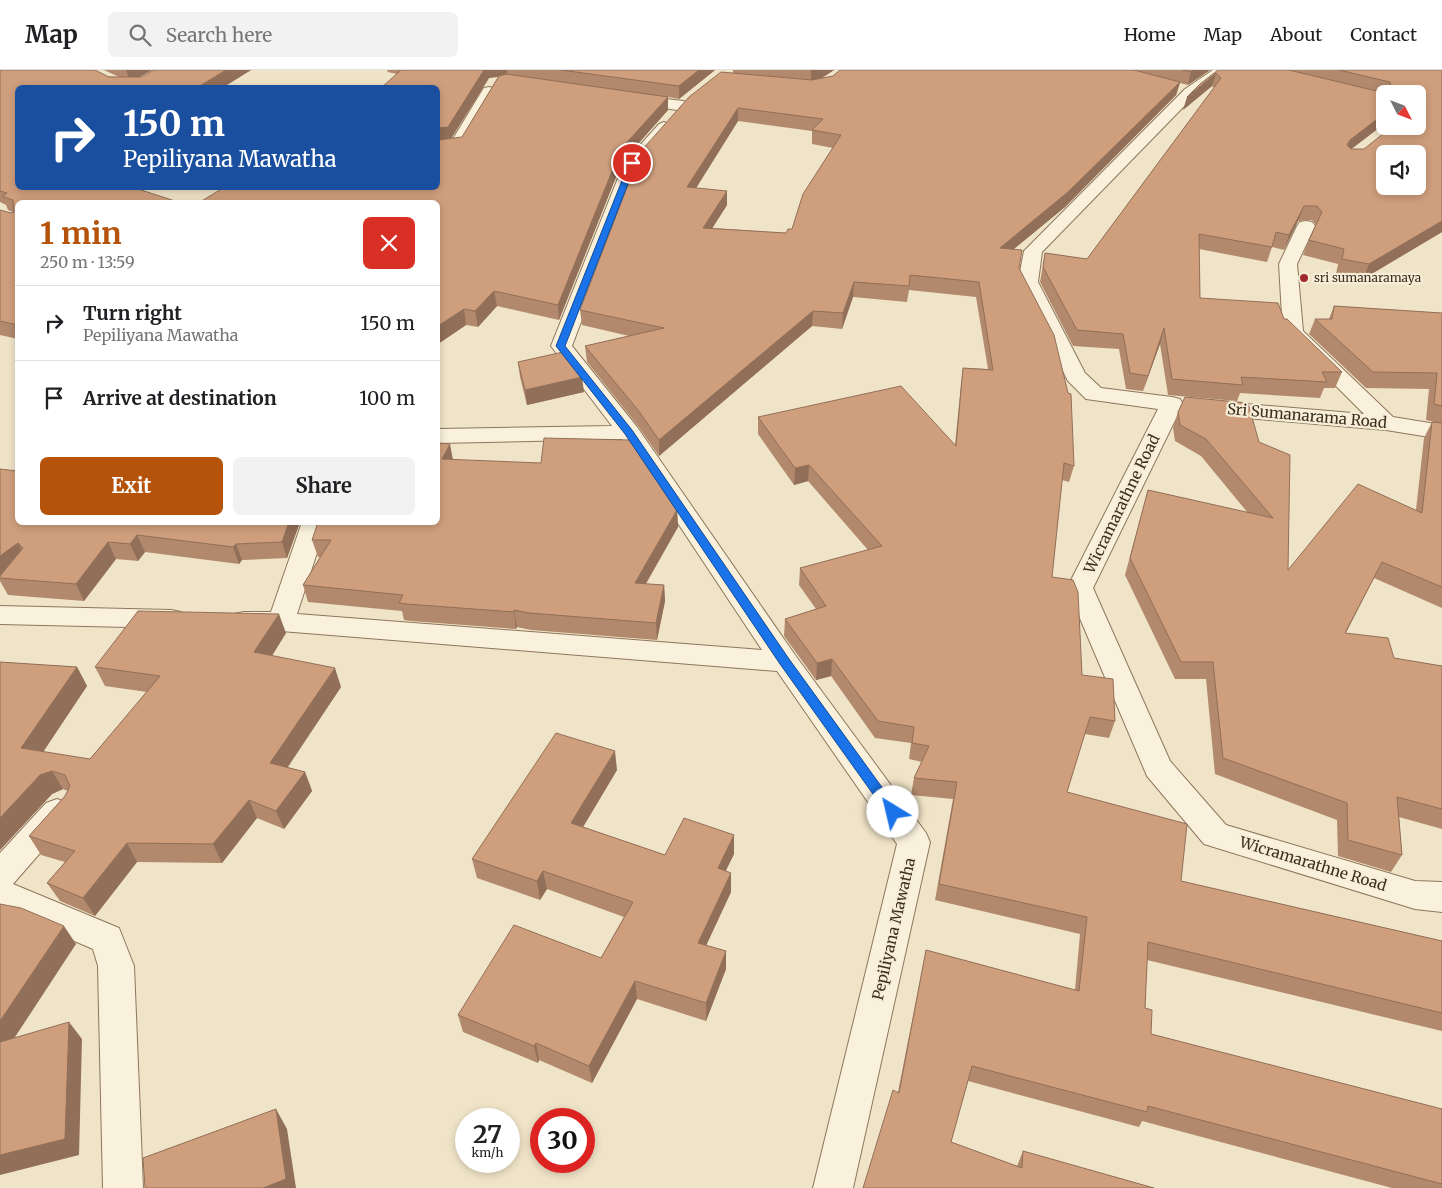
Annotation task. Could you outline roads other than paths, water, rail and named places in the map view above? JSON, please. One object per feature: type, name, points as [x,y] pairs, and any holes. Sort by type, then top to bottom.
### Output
[{"type":"street","points":[[1172,404],[1094,394],[1076,376],[1028,282],[1033,251],[1181,89],[1222,70]]},
{"type":"street","points":[[440,148],[456,147],[494,83],[500,82]]},
{"type":"street","name":"Pepiliyana Mawatha","points":[[704,90],[683,106],[632,163],[561,346],[629,432],[785,662],[914,842],[832,1188]]},
{"type":"street","points":[[614,97],[683,106]]},
{"type":"street","points":[[1306,226],[1288,264],[1293,333],[1386,423]]},
{"type":"street","name":"Sri Sumanarama Road","points":[[1172,404],[1386,423],[1442,432]]},
{"type":"street","name":"Wicramarathne Road","points":[[1172,404],[1080,588],[1158,768],[1215,835],[1415,895],[1442,898]]},
{"type":"street","points":[[440,436],[629,432]]},
{"type":"street","points":[[281,622],[315,525]]},
{"type":"street","points":[[0,615],[194,620]]},
{"type":"street","points":[[223,621],[281,622],[785,662]]},
{"type":"street","points":[[0,876],[64,804]]},
{"type":"street","points":[[0,894],[107,939],[116,966],[123,1188]]},
{"type":"place","name":"sri sumanaramaya","points":[[1304,278]]}]
